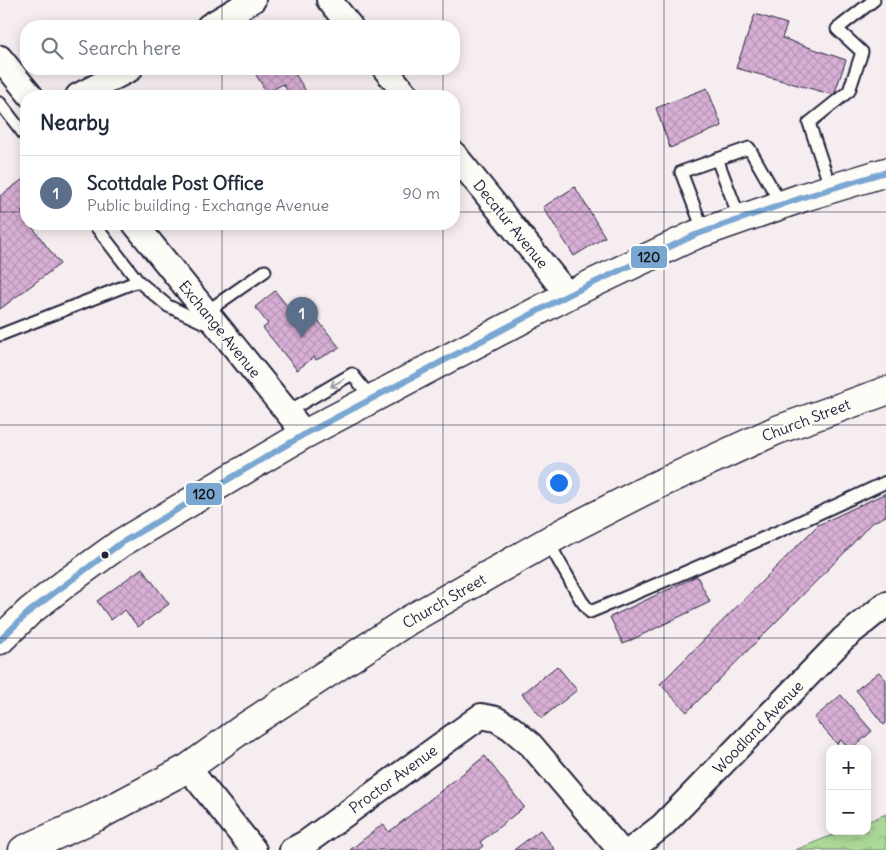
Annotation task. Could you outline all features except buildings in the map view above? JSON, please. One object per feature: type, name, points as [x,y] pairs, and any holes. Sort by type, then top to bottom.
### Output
[{"type":"main road","points":[[0,640],[30,611],[121,543],[305,434],[568,295],[704,232],[886,172]]},
{"type":"main road","name":"Church Street","points":[[23,850],[96,817],[188,768],[245,727],[409,620],[548,542],[644,491],[721,455],[777,430],[886,390]]},
{"type":"street","points":[[219,20],[253,0]]},
{"type":"street","points":[[329,0],[345,20]]},
{"type":"street","points":[[0,58],[26,90]]},
{"type":"street","points":[[90,90],[118,75]]},
{"type":"street","points":[[390,75],[402,90]]},
{"type":"street","name":"Decatur Avenue","points":[[460,161],[568,295]]},
{"type":"street","name":"Exchange Avenue","points":[[140,230],[305,434]]},
{"type":"street","name":"Woodland Avenue","points":[[631,850],[662,826],[842,639],[886,604]]},
{"type":"street","name":"Proctor Avenue","points":[[292,850],[307,842],[480,716],[496,719],[511,728],[531,745],[620,850]]},
{"type":"street","points":[[188,768],[254,850]]},
{"type":"lane","points":[[831,189],[808,123],[848,91],[862,52],[837,29],[874,0]]},
{"type":"lane","points":[[0,103],[20,129]]},
{"type":"lane","points":[[704,232],[681,172],[749,148],[782,205]]},
{"type":"lane","points":[[717,160],[740,219]]},
{"type":"lane","points":[[99,230],[138,281],[168,306],[222,331]]},
{"type":"lane","points":[[206,312],[265,271]]},
{"type":"lane","points":[[0,335],[138,281]]},
{"type":"lane","points":[[287,412],[352,374],[372,399]]},
{"type":"lane","points":[[548,542],[581,600],[590,612],[707,563],[886,482]]},
{"type":"green space","points":[[886,814],[886,850],[795,850],[833,835],[871,835],[871,820]]},
{"type":"transit line","name":"120","points":[[0,640],[30,611],[121,543],[305,434],[568,295],[695,235],[804,197],[886,172]]},
{"type":"place","name":"Scottdale Post Office","points":[[302,338]]}]
